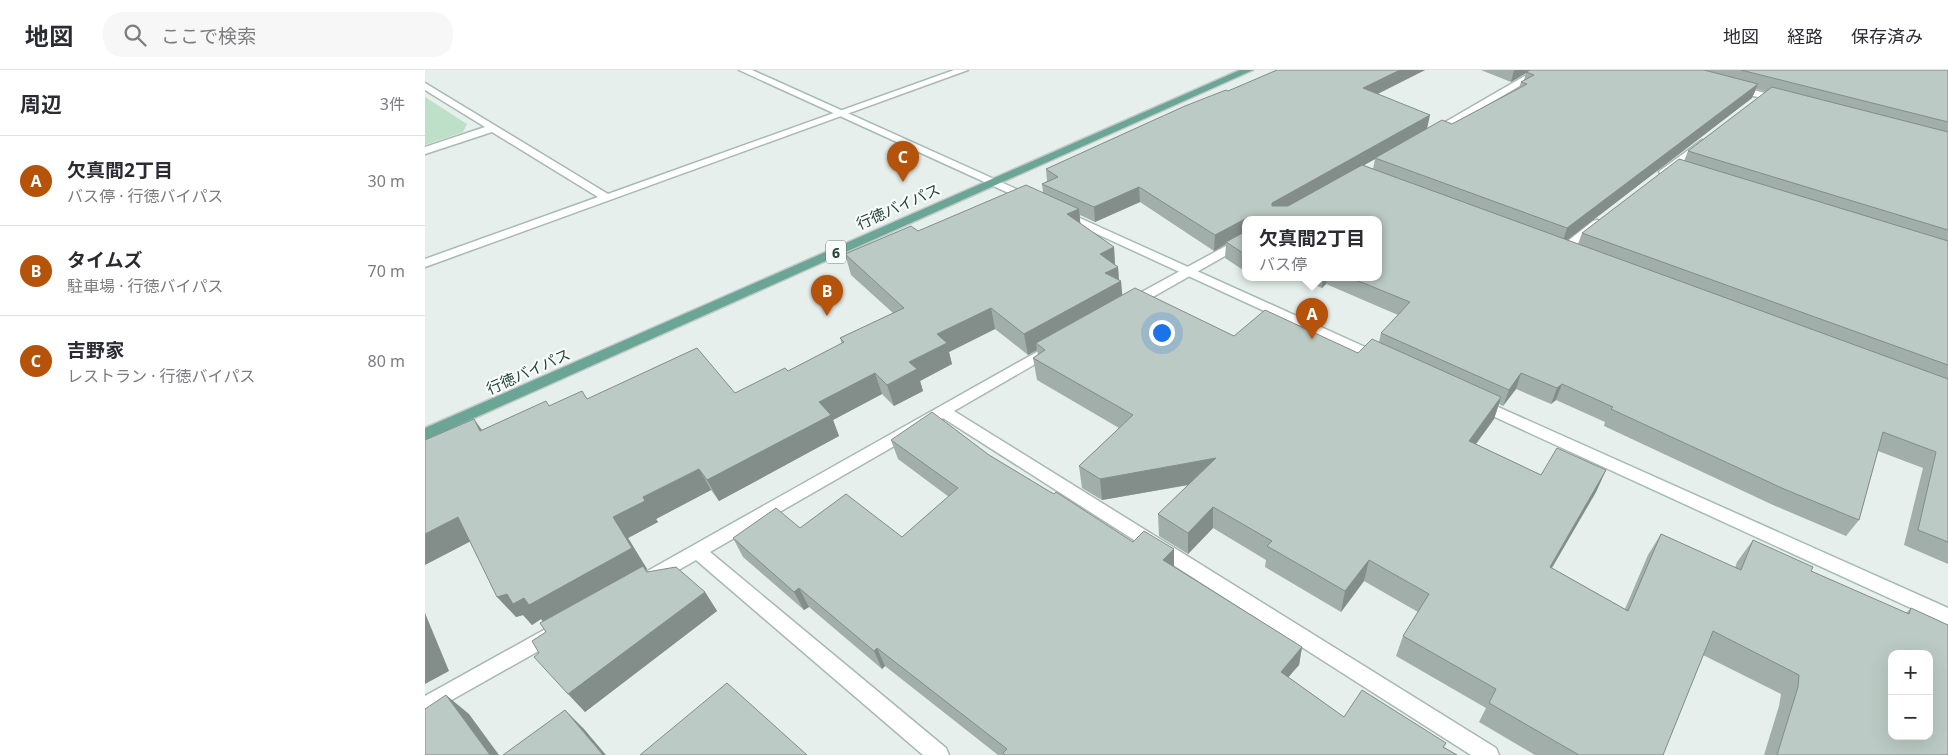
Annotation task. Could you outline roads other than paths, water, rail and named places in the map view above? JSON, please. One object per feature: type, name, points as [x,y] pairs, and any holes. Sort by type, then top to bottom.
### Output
[{"type":"main road","name":"行徳バイパス","points":[[425,434],[1248,70]]},
{"type":"street","points":[[744,70],[1396,366]]},
{"type":"street","points":[[425,263],[963,70]]},
{"type":"street","points":[[1425,136],[1542,70]]},
{"type":"street","points":[[425,86],[607,198]]},
{"type":"street","points":[[1727,86],[1759,99],[1791,103]]},
{"type":"street","points":[[425,151],[492,128]]},
{"type":"street","points":[[1654,180],[1709,138]]},
{"type":"street","points":[[1669,168],[1688,174]]},
{"type":"street","points":[[1581,258],[1558,249],[1609,215]]},
{"type":"street","points":[[1122,309],[1242,241]]},
{"type":"street","points":[[637,585],[1063,343]]},
{"type":"street","points":[[1468,399],[1948,617]]},
{"type":"street","points":[[943,411],[1489,755]]},
{"type":"street","points":[[697,551],[939,755]]},
{"type":"street","points":[[425,706],[561,628]]},
{"type":"place","name":"吉野家","points":[[903,182]]},
{"type":"place","name":"タイムズ","points":[[827,316]]},
{"type":"place","name":"欠真間2丁目","points":[[1312,339]]}]
